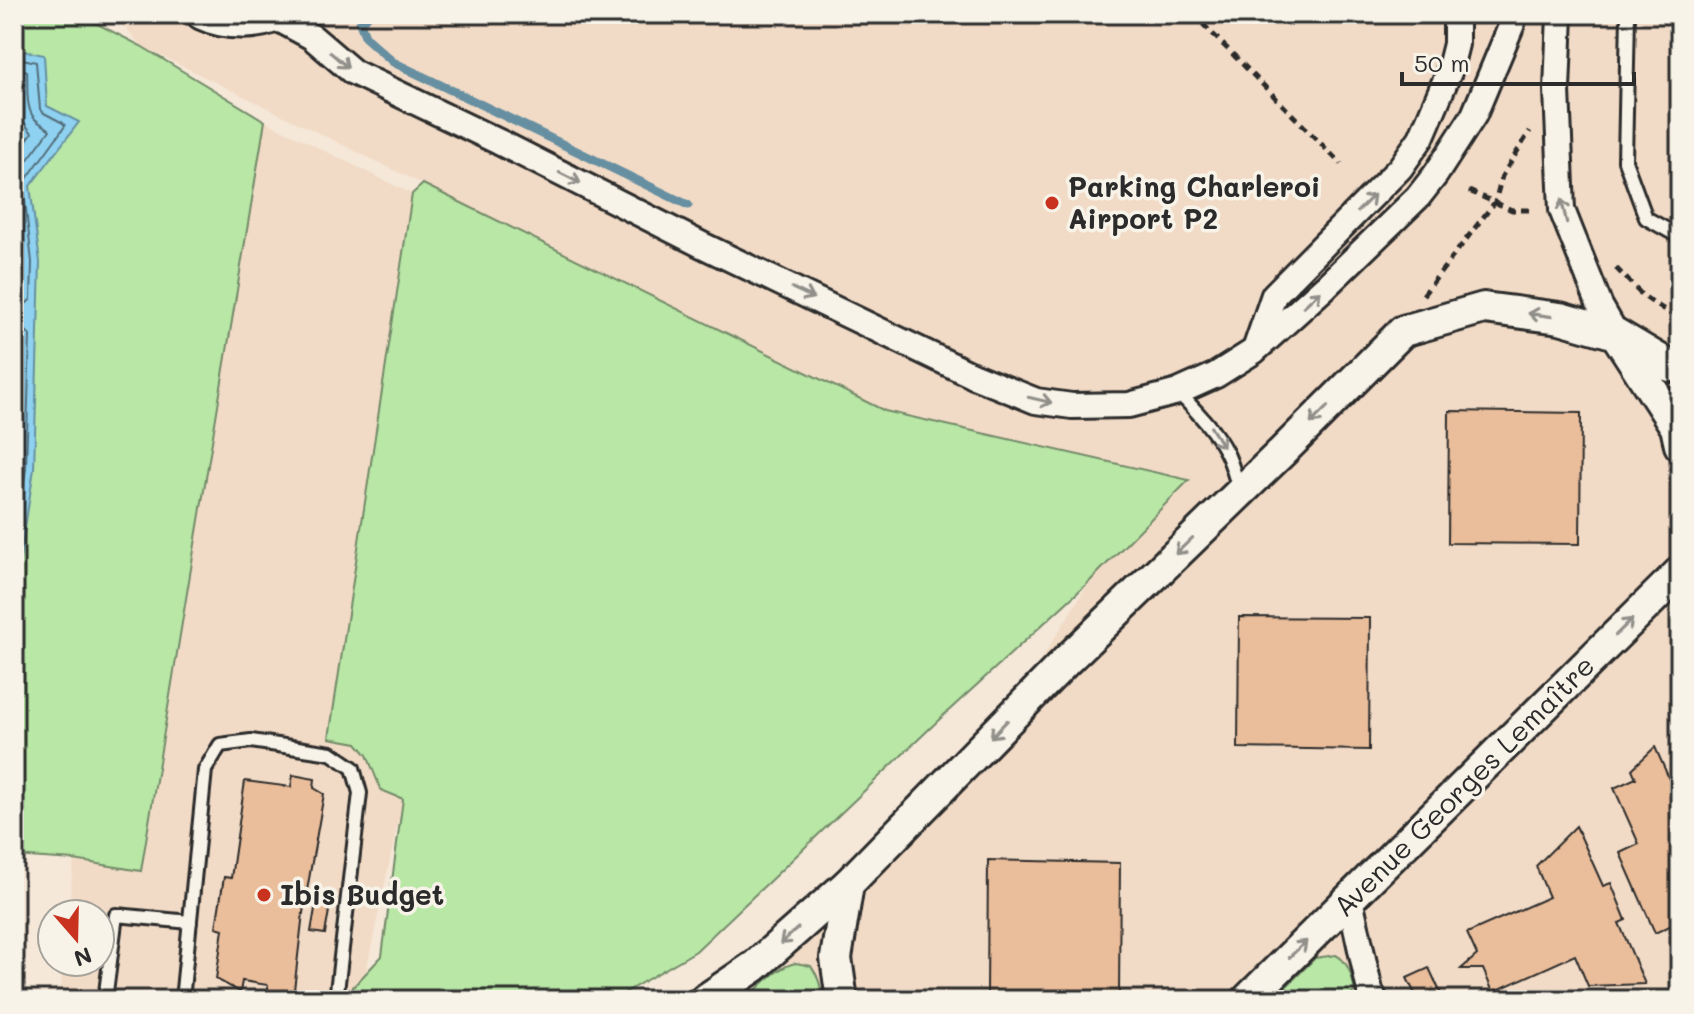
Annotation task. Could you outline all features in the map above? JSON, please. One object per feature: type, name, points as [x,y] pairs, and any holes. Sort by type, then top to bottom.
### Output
[{"type":"street","points":[[202,14],[230,22],[253,22],[278,16],[312,37],[353,72],[702,245],[974,376],[1036,401],[1072,406],[1129,405],[1178,392],[1216,375],[1254,351],[1408,207],[1436,174],[1474,115],[1512,24],[1513,14]]},
{"type":"street","points":[[1254,351],[1274,295],[1400,168],[1421,138],[1449,72],[1456,44],[1456,14]]},
{"type":"street","points":[[1560,14],[1557,90],[1562,210],[1600,306],[1676,427],[1680,445]]},
{"type":"street","points":[[1400,168],[1436,174]]},
{"type":"street","points":[[705,1000],[755,966],[848,884],[1067,660],[1403,331],[1484,308],[1560,318],[1616,334],[1670,366],[1680,365]]},
{"type":"street","name":"Avenue Georges Lemaître","points":[[1247,1000],[1680,569]]},
{"type":"street","points":[[842,1000],[836,958],[848,884]]},
{"type":"street","points":[[1350,899],[1370,991],[1375,1000]]},
{"type":"lane","points":[[1628,14],[1625,161],[1646,218],[1680,237]]},
{"type":"lane","points":[[1178,392],[1206,420],[1227,454],[1240,492]]},
{"type":"lane","points":[[182,1000],[205,770],[220,745],[251,741],[331,753],[353,768],[360,793],[336,1000]]},
{"type":"lane","points":[[105,1000],[116,915],[190,922]]},
{"type":"path","points":[[1193,14],[1341,164]]},
{"type":"path","points":[[1403,331],[1425,291],[1495,202],[1502,176],[1557,90]]},
{"type":"path","points":[[1469,191],[1512,210],[1562,210]]},
{"type":"path","points":[[1607,260],[1643,296],[1680,320]]},
{"type":"shaded area","points":[[114,14],[1680,14],[1680,1000],[705,1000],[998,730],[1089,582],[1189,480],[885,411],[141,46]]},
{"type":"shaded area","points":[[265,121],[412,194],[329,738],[356,743],[367,755],[381,790],[403,799],[360,1000],[60,1000],[62,978],[116,978],[116,898],[70,898],[74,860],[142,871]]},
{"type":"green space","points":[[14,14],[78,14],[141,46],[265,121],[141,871],[74,860],[14,856]]},
{"type":"green space","points":[[423,184],[885,411],[1189,480],[1089,582],[696,951],[612,1000],[352,1000],[353,987],[382,956],[403,799],[381,790],[367,755],[357,743],[329,738],[412,194]]},
{"type":"green space","points":[[1336,955],[1347,966],[1354,986],[1355,991],[1346,1000],[1273,1000],[1315,958]]},
{"type":"green space","points":[[796,963],[811,966],[819,982],[822,1000],[745,1000],[775,973]]},
{"type":"water","points":[[14,49],[44,55],[47,106],[79,122],[30,186],[40,262],[34,469],[14,599],[14,328],[19,325],[20,309],[14,303]]},
{"type":"building","points":[[1449,411],[1581,413],[1580,544],[1448,543]]},
{"type":"building","points":[[1239,617],[1370,618],[1369,750],[1238,748]]},
{"type":"building","points":[[1655,747],[1680,803],[1680,937],[1674,924],[1655,933],[1620,853],[1639,844],[1614,788],[1636,778],[1632,769]]},
{"type":"building","name":"Ibis Budget","points":[[293,775],[315,779],[314,788],[324,794],[303,913],[294,990],[268,998],[268,985],[242,981],[240,992],[216,979],[223,929],[216,927],[224,877],[231,878],[245,781],[291,787]]},
{"type":"building","points":[[1576,826],[1603,886],[1611,883],[1626,920],[1619,923],[1645,984],[1588,986],[1575,955],[1493,992],[1483,969],[1461,969],[1477,955],[1467,933],[1549,897],[1536,866]]},
{"type":"building","points":[[988,860],[1120,863],[1119,995],[987,994]]},
{"type":"building","points":[[316,903],[330,905],[325,934],[311,932]]},
{"type":"building","points":[[1429,968],[1443,998],[1418,1000],[1407,978]]},
{"type":"waterway","points":[[370,14],[360,23],[366,38],[393,62],[688,205]]},
{"type":"place","name":"Parking Charleroi Airport P2","points":[[1052,203]]},
{"type":"place","name":"Ibis Budget","points":[[264,895]]}]
